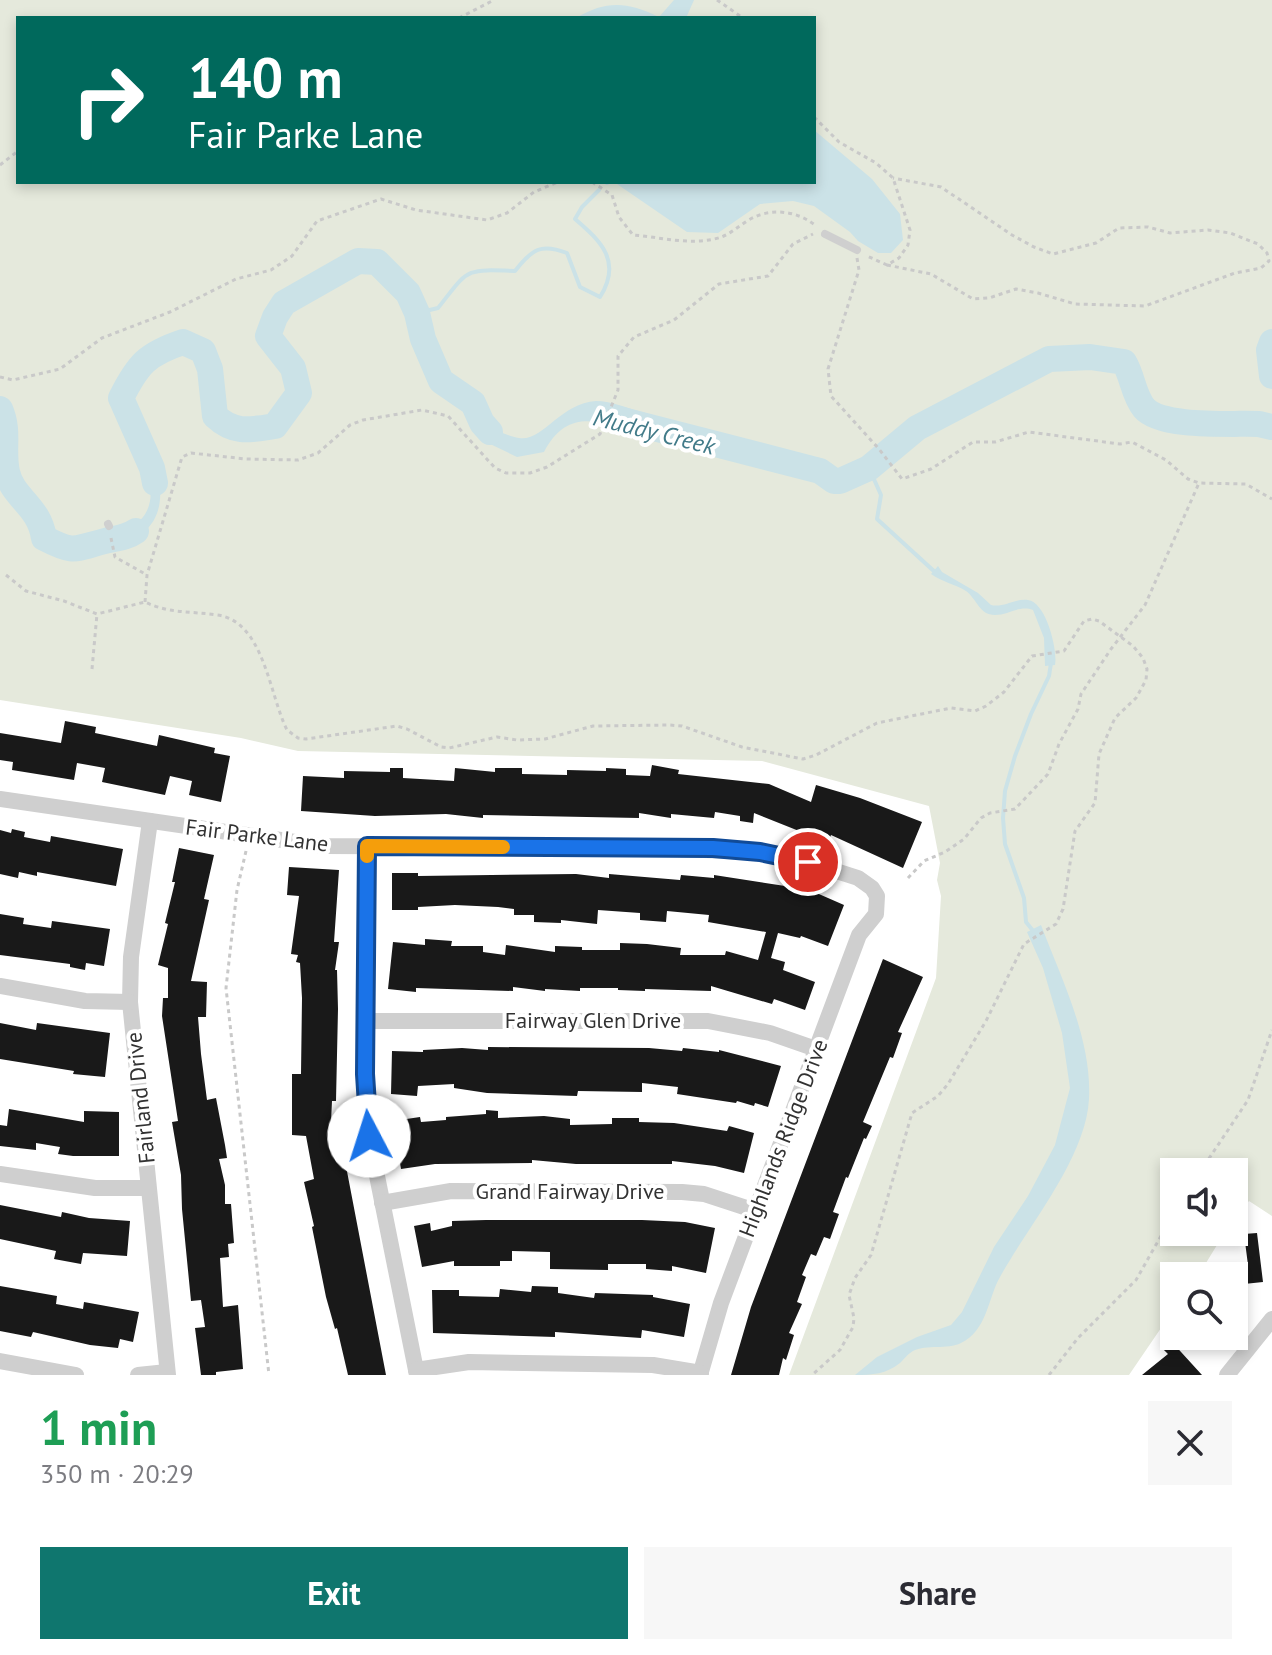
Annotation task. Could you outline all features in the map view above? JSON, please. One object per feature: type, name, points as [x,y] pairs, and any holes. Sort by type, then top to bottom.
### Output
[{"type":"street","name":"Fair Parke Lane","points":[[0,799],[323,846],[698,848],[760,852],[808,862],[858,878],[872,888],[878,906]]},
{"type":"street","name":"Fairland Drive","points":[[150,821],[131,957],[130,1002],[167,1374]]},
{"type":"street","points":[[367,846],[365,1105],[417,1372],[469,1362],[653,1365],[701,1374]]},
{"type":"street","name":"Highlands Ridge Drive","points":[[701,1374],[721,1303],[859,935],[876,914],[878,906]]},
{"type":"street","points":[[0,986],[85,1001],[130,1002]]},
{"type":"street","name":"Fairway Glen Drive","points":[[366,1021],[708,1021],[770,1033],[816,1049]]},
{"type":"street","points":[[0,1174],[95,1188],[148,1188]]},
{"type":"street","name":"Grand Fairway Drive","points":[[382,1203],[451,1191],[682,1192],[724,1199],[756,1211]]},
{"type":"street","points":[[1227,1375],[1272,1319]]},
{"type":"street","points":[[0,1361],[76,1375]]},
{"type":"street","points":[[138,1375],[167,1374]]},
{"type":"lane","points":[[825,234],[857,250]]},
{"type":"path","points":[[463,16],[494,0]]},
{"type":"path","points":[[717,0],[740,16]]},
{"type":"path","points":[[730,8],[735,0]]},
{"type":"path","points":[[816,119],[839,142],[876,163],[893,178],[910,230],[908,245],[899,258],[887,265]]},
{"type":"path","points":[[0,165],[16,153]]},
{"type":"path","points":[[857,250],[887,265],[931,274],[973,299],[989,298],[1016,289],[1075,304],[1145,306],[1235,273],[1261,268],[1269,261],[1267,253],[1258,244],[1230,233],[1208,230],[1170,233],[1148,227],[1119,228],[1096,243],[1053,254],[1012,235],[941,187],[893,178]]},
{"type":"path","points":[[0,377],[13,380],[60,369],[102,338],[170,312],[236,279],[271,270],[292,256],[317,221],[381,199],[416,210],[487,220],[507,213],[534,192],[553,184]]},
{"type":"path","points":[[595,184],[612,195],[619,217],[633,235],[691,242],[715,239],[760,215],[775,211],[803,215],[825,234]]},
{"type":"path","points":[[145,602],[147,575],[182,457],[191,453],[298,460],[318,453],[350,425],[422,410],[448,416],[495,468],[517,474],[547,467],[600,434],[618,390],[618,356],[634,337],[674,320],[719,284],[768,276],[793,244],[815,233],[825,234]]},
{"type":"path","points":[[857,250],[859,270],[828,369],[831,396],[902,479],[931,469],[973,442],[995,442],[1029,432],[1120,444],[1132,442],[1166,460],[1188,479],[1199,483],[1246,484],[1272,499]]},
{"type":"path","points":[[908,878],[924,861],[964,839],[981,818],[1015,809],[1048,774],[1059,744],[1078,709],[1081,694],[1145,605],[1199,483]]},
{"type":"path","points":[[113,548],[115,557],[147,575]]},
{"type":"path","points":[[6,575],[26,591],[97,614],[145,602],[163,611],[219,615],[235,620],[245,628],[268,678],[280,717],[287,730],[298,738],[397,726],[449,748],[497,737],[545,739],[593,726],[669,725],[682,726],[742,747],[803,759],[877,723],[951,708],[975,711],[986,706],[1004,692],[1032,656],[1058,653],[1070,646],[1084,621],[1092,619],[1121,637],[1143,658],[1147,669],[1146,680],[1136,698],[1115,718],[1099,754],[1095,803],[1075,831],[1063,909],[1056,924],[1024,944],[986,1021],[948,1084],[938,1096],[912,1113],[871,1255],[855,1278],[849,1295],[853,1327],[840,1350],[812,1375]]},
{"type":"path","points":[[92,669],[97,614]]},
{"type":"path","points":[[248,836],[237,890],[226,988],[269,1375]]},
{"type":"path","points":[[1209,1158],[1248,1100],[1272,1030]]},
{"type":"path","points":[[1049,1375],[1078,1338],[1136,1280],[1160,1238]]},
{"type":"shaded area","points":[[0,0],[1272,0],[1272,1216],[1248,1202],[1248,1158],[1160,1158],[1160,1246],[1216,1246],[1207,1262],[1160,1262],[1160,1330],[1129,1375],[789,1375],[936,978],[941,896],[937,880],[940,863],[929,806],[762,761],[298,751],[241,738],[0,700]]},
{"type":"water","points":[[674,0],[694,0],[687,16],[660,16]]},
{"type":"water","points":[[607,6],[637,8],[657,16],[580,16]]},
{"type":"water","points":[[816,132],[872,179],[900,214],[903,240],[891,253],[878,253],[814,206],[793,201],[760,204],[718,233],[687,232],[617,184],[816,184]]},
{"type":"water","points":[[485,401],[495,430],[519,438],[536,434],[583,403],[602,401],[645,413],[637,432],[596,422],[573,423],[553,438],[544,452],[517,457],[488,443],[460,405]]},
{"type":"water","points":[[136,453],[155,453],[160,487],[157,514],[141,534],[108,548],[102,534],[133,526],[142,519],[150,501],[149,481]]},
{"type":"water","points":[[938,566],[942,572],[978,593],[991,605],[1023,600],[1034,603],[1049,628],[1055,649],[1055,665],[1045,666],[1044,638],[1033,610],[995,615],[985,612],[966,591],[931,574]]},
{"type":"water","points":[[1041,925],[1074,1010],[1086,1055],[1089,1099],[1078,1145],[1054,1191],[1000,1277],[982,1322],[970,1338],[955,1345],[913,1351],[895,1367],[884,1372],[855,1375],[877,1357],[917,1337],[951,1325],[962,1312],[994,1247],[1028,1196],[1055,1145],[1070,1088],[1062,1033],[1043,968],[1027,932]]},
{"type":"building","points":[[65,721],[96,727],[95,733],[157,746],[159,735],[215,748],[214,753],[230,756],[221,802],[189,795],[192,781],[170,776],[165,795],[102,782],[105,768],[77,763],[74,780],[12,770],[13,762],[0,760],[0,733],[61,743]]},
{"type":"building","points":[[652,765],[679,770],[678,774],[769,784],[811,802],[816,785],[922,822],[903,868],[831,835],[829,840],[754,813],[753,823],[740,821],[740,816],[715,812],[714,818],[671,814],[671,818],[639,813],[639,818],[483,815],[483,818],[446,814],[375,816],[301,811],[303,776],[344,778],[344,771],[390,772],[390,768],[403,768],[403,778],[454,781],[455,768],[495,772],[495,768],[522,768],[522,774],[567,775],[567,770],[606,771],[606,768],[626,769],[626,775],[650,776]]},
{"type":"building","points":[[12,829],[25,832],[24,837],[50,842],[51,836],[123,849],[116,886],[37,872],[37,876],[19,872],[18,878],[0,874],[0,830],[11,833]]},
{"type":"building","points":[[179,848],[214,855],[204,899],[209,900],[191,981],[207,982],[206,1017],[198,1017],[201,1054],[207,1100],[216,1098],[225,1145],[227,1158],[219,1159],[225,1185],[225,1204],[231,1204],[234,1243],[228,1244],[229,1257],[220,1258],[223,1307],[238,1305],[243,1369],[216,1372],[216,1375],[201,1375],[195,1328],[205,1327],[201,1300],[191,1301],[181,1175],[172,1122],[178,1121],[162,1016],[163,998],[168,998],[168,968],[158,965],[168,924],[165,923]]},
{"type":"building","points":[[289,867],[339,870],[334,942],[339,942],[335,970],[338,1009],[336,1101],[332,1101],[330,1143],[341,1140],[386,1375],[348,1375],[326,1297],[304,1182],[314,1179],[306,1136],[292,1135],[292,1074],[301,1074],[302,998],[300,963],[296,962],[298,955],[291,954],[299,896],[287,895]]},
{"type":"building","points":[[392,873],[418,873],[418,876],[576,874],[609,878],[609,874],[680,880],[681,875],[714,878],[714,875],[785,884],[812,891],[844,905],[828,946],[801,936],[778,933],[771,958],[785,962],[783,970],[815,982],[805,1010],[774,999],[772,1004],[711,986],[711,991],[580,988],[580,991],[545,991],[513,987],[513,991],[416,988],[416,992],[388,989],[393,942],[425,945],[425,939],[452,941],[451,946],[483,946],[483,952],[505,955],[506,945],[555,952],[555,946],[620,950],[620,943],[647,944],[681,948],[680,955],[725,955],[726,951],[758,960],[766,932],[708,922],[709,915],[667,911],[666,922],[640,920],[640,913],[598,910],[597,924],[561,920],[561,923],[534,922],[534,915],[514,915],[514,909],[498,907],[455,905],[392,910]]},
{"type":"building","points":[[0,914],[24,918],[23,924],[51,928],[52,921],[110,929],[104,966],[86,963],[85,970],[70,967],[70,964],[0,955]]},
{"type":"building","points":[[883,959],[923,977],[898,1032],[902,1033],[893,1058],[890,1057],[863,1122],[872,1126],[846,1177],[833,1212],[839,1214],[830,1239],[824,1237],[816,1256],[811,1254],[802,1275],[806,1277],[797,1302],[802,1304],[789,1333],[794,1335],[779,1375],[731,1375],[751,1307]]},
{"type":"building","points":[[0,1023],[36,1030],[37,1023],[110,1033],[105,1077],[73,1074],[74,1071],[0,1059]]},
{"type":"building","points":[[488,1047],[719,1050],[781,1066],[768,1107],[677,1094],[678,1087],[642,1083],[642,1092],[578,1091],[577,1096],[487,1093],[454,1088],[454,1084],[418,1086],[417,1096],[391,1094],[392,1051],[488,1050]]},
{"type":"building","points":[[9,1109],[84,1122],[84,1111],[119,1112],[119,1156],[58,1154],[60,1147],[36,1143],[36,1150],[0,1146],[0,1125],[7,1126]]},
{"type":"building","points":[[486,1110],[498,1111],[498,1118],[544,1116],[570,1119],[570,1125],[612,1124],[612,1118],[639,1118],[639,1122],[674,1123],[727,1131],[729,1126],[754,1133],[744,1173],[672,1161],[672,1164],[576,1164],[532,1160],[532,1163],[435,1164],[401,1169],[393,1121],[420,1117],[421,1122],[446,1120],[446,1117],[486,1114]]},
{"type":"building","points":[[0,1205],[61,1217],[62,1212],[89,1218],[130,1221],[127,1256],[83,1253],[81,1264],[54,1259],[56,1251],[0,1239]]},
{"type":"building","points":[[642,1220],[685,1222],[715,1228],[706,1273],[672,1266],[672,1271],[646,1269],[646,1264],[608,1264],[608,1270],[550,1269],[550,1252],[512,1251],[512,1261],[500,1261],[500,1266],[454,1266],[454,1261],[422,1267],[414,1226],[430,1223],[431,1231],[452,1226],[452,1221]]},
{"type":"building","points":[[1257,1233],[1263,1282],[1248,1284],[1246,1246],[1248,1246],[1248,1234]]},
{"type":"building","points":[[0,1286],[57,1296],[56,1304],[83,1309],[84,1302],[139,1312],[133,1342],[120,1339],[118,1348],[33,1332],[31,1337],[0,1331]]},
{"type":"building","points":[[532,1286],[558,1287],[558,1293],[594,1298],[595,1293],[653,1295],[690,1304],[684,1337],[642,1330],[641,1338],[555,1332],[555,1337],[433,1333],[432,1290],[459,1290],[459,1296],[499,1297],[500,1289],[531,1292]]},
{"type":"building","points":[[1164,1350],[1179,1350],[1202,1375],[1142,1375],[1168,1354]]},
{"type":"waterway","points":[[417,313],[438,308],[469,274],[485,270],[515,271],[532,253],[544,248],[567,253],[580,287],[600,297],[606,285],[609,263],[601,245],[575,219],[599,190]]},
{"type":"waterway","name":"Muddy Creek","points":[[155,483],[152,468],[121,398],[145,362],[183,342],[203,351],[210,369],[215,416],[236,428],[275,426],[299,393],[293,368],[268,336],[275,317],[284,303],[358,261],[377,262],[408,293],[441,381],[473,403],[490,432]]},
{"type":"waterway","name":"Muddy Creek","points":[[1272,342],[1269,350],[1272,376]]},
{"type":"waterway","name":"Muddy Creek","points":[[607,416],[820,471],[834,481],[840,481],[869,468],[917,428],[1049,359],[1090,357],[1124,362],[1140,403],[1165,419],[1272,427]]},
{"type":"waterway","name":"Muddy Creek","points":[[0,409],[5,425],[6,464],[10,481],[37,518],[44,538],[62,546],[80,548],[136,531]]},
{"type":"waterway","points":[[869,468],[881,495],[877,519],[936,573]]},
{"type":"waterway","points":[[1034,932],[1026,922],[1024,898],[1005,844],[1003,818],[1005,791],[1015,756],[1049,676],[1051,663]]},
{"type":"slow traffic","points":[[367,856],[367,846],[503,847]]},
{"type":"route","points":[[369,1136],[365,1105],[367,846],[713,848],[760,852],[808,862]]}]
